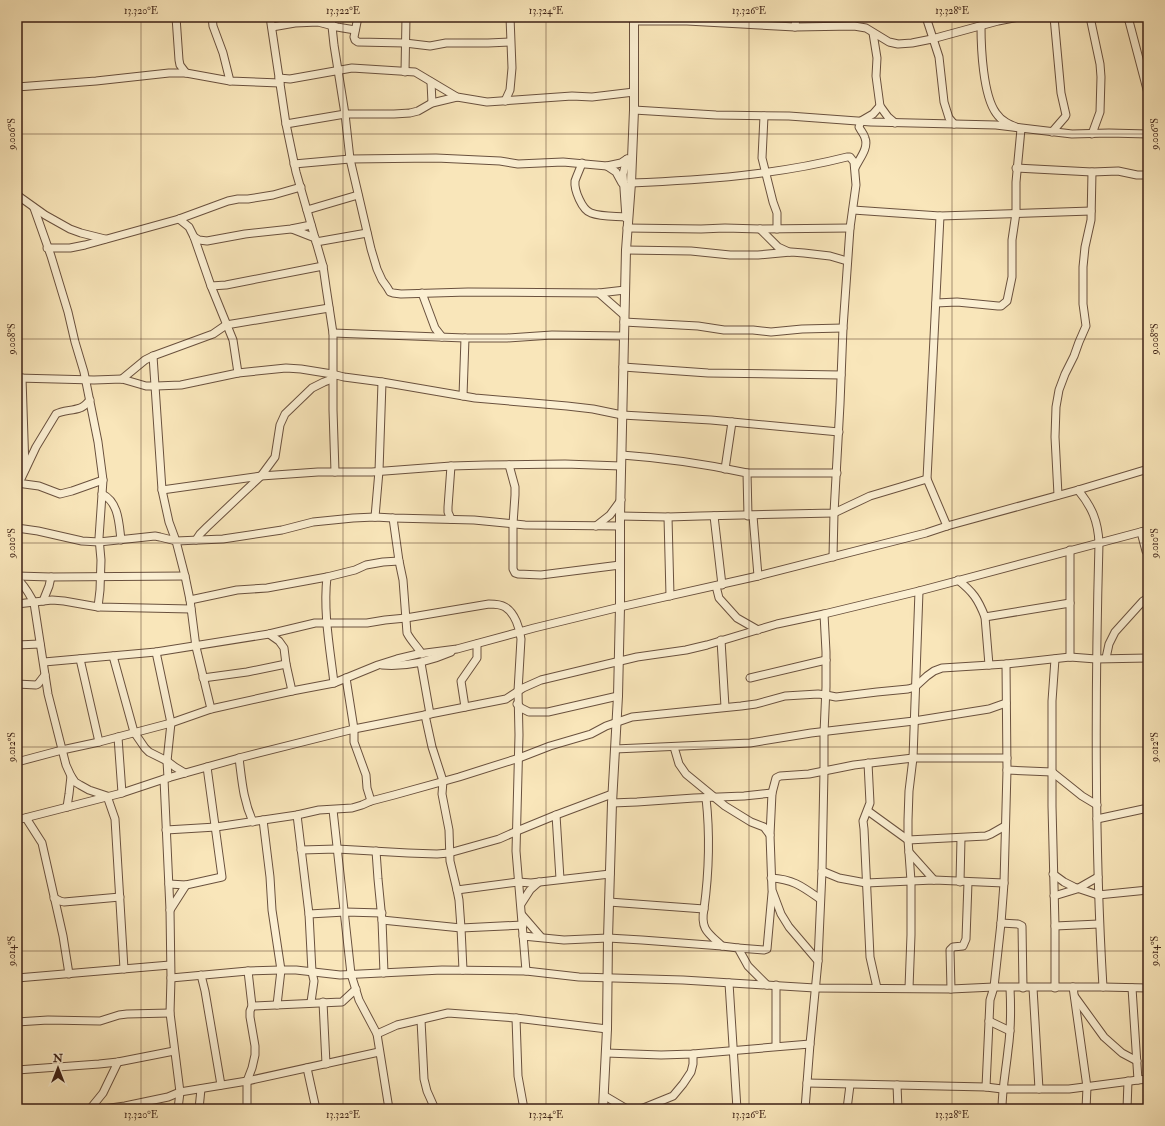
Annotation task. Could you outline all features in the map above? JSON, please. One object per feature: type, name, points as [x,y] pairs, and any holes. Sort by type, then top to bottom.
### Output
[{"type":"street","points":[[176,17],[179,60],[180,65],[186,73]]},
{"type":"street","points":[[212,17],[213,26],[223,53],[230,81]]},
{"type":"street","points":[[270,17],[286,124],[294,164],[323,266],[332,333],[335,472]]},
{"type":"street","points":[[331,17],[350,158],[371,249],[377,269],[390,292],[401,294],[468,292],[599,293],[625,290]]},
{"type":"street","points":[[358,17],[354,38],[358,42],[405,43],[430,46],[446,43],[488,44],[510,42]]},
{"type":"street","points":[[405,72],[406,17]]},
{"type":"street","points":[[504,102],[510,90],[512,68],[510,17]]},
{"type":"street","points":[[795,27],[796,17]]},
{"type":"street","points":[[926,17],[939,57],[943,95],[949,122]]},
{"type":"street","points":[[603,1109],[607,1029],[612,798],[618,696],[620,500],[627,184],[633,146],[634,19],[686,21],[724,20],[795,27],[854,26],[866,28],[889,42],[898,44],[932,39],[1010,18],[1019,17]]},
{"type":"street","points":[[1052,132],[1066,115],[1061,93],[1054,17]]},
{"type":"street","points":[[1090,17],[1100,64],[1101,77],[1100,112],[1092,134]]},
{"type":"street","points":[[1126,17],[1129,21],[1148,93]]},
{"type":"street","points":[[272,27],[295,23],[318,22],[355,30]]},
{"type":"street","points":[[981,26],[981,51],[987,90],[991,105],[996,114],[1005,122],[1021,129]]},
{"type":"street","points":[[872,33],[877,58],[876,76],[880,106],[888,117],[895,123]]},
{"type":"street","points":[[17,87],[96,81],[169,73],[186,73],[230,81],[280,80],[352,68],[415,72],[457,97],[487,102],[572,96],[592,97],[634,92]]},
{"type":"street","points":[[431,82],[432,103]]},
{"type":"street","points":[[510,90],[515,101]]},
{"type":"street","points":[[286,124],[345,114],[410,113],[418,111],[432,103],[457,97]]},
{"type":"street","points":[[855,168],[863,153],[866,142],[859,127],[861,121],[873,114],[880,106]]},
{"type":"street","points":[[634,110],[716,115],[788,116],[895,123],[949,122],[1072,134],[1148,134]]},
{"type":"street","points":[[764,116],[762,158],[777,213],[777,229]]},
{"type":"street","points":[[936,303],[958,302],[1001,306],[1007,301],[1012,277],[1012,240],[1016,213],[1016,168],[1021,129]]},
{"type":"street","points":[[627,184],[623,174],[627,159],[633,146]]},
{"type":"street","points":[[607,166],[616,172],[619,180],[627,184],[696,180],[766,173],[847,157],[850,157],[854,162],[856,186],[847,261],[832,557]]},
{"type":"street","points":[[294,164],[350,158],[436,158],[500,161],[518,164],[563,162],[607,166],[621,163],[627,159]]},
{"type":"street","points":[[582,163],[575,186],[587,211],[627,223],[700,230],[725,228],[850,228]]},
{"type":"street","points":[[1016,168],[1092,172],[1118,171],[1137,175],[1148,175]]},
{"type":"street","points":[[1058,495],[1055,437],[1056,407],[1059,390],[1086,326],[1082,304],[1083,267],[1085,247],[1091,220],[1092,172]]},
{"type":"street","points":[[47,248],[70,248],[85,245],[179,219],[228,201],[273,195],[301,187]]},
{"type":"street","points":[[17,195],[34,208],[70,229],[105,240]]},
{"type":"street","points":[[307,210],[358,195]]},
{"type":"street","points":[[34,208],[38,216],[68,312],[83,377],[90,400],[103,480],[99,542],[100,577],[98,607]]},
{"type":"street","points":[[853,210],[940,216],[1091,211]]},
{"type":"street","points":[[940,216],[927,479],[947,526]]},
{"type":"street","points":[[179,219],[189,227],[194,237],[211,286],[233,340],[238,373]]},
{"type":"street","points":[[194,237],[199,240],[208,241],[245,234],[291,229],[311,225]]},
{"type":"street","points":[[291,229],[316,240],[367,233]]},
{"type":"street","points":[[760,229],[778,247],[791,252]]},
{"type":"street","points":[[51,256],[55,248]]},
{"type":"street","points":[[626,250],[691,251],[744,255],[791,252],[819,254],[847,261]]},
{"type":"street","points":[[211,286],[226,285],[323,266]]},
{"type":"street","points":[[216,297],[226,285]]},
{"type":"street","points":[[422,293],[435,328],[442,337]]},
{"type":"street","points":[[599,293],[624,319],[719,329],[771,332],[802,329],[843,328]]},
{"type":"street","points":[[122,379],[145,360],[213,334],[226,325],[329,308]]},
{"type":"street","points":[[332,333],[465,338],[507,338],[552,335],[624,336]]},
{"type":"street","points":[[463,396],[465,338]]},
{"type":"street","points":[[153,356],[162,490],[169,522],[176,541],[185,576],[190,600],[196,647],[211,709]]},
{"type":"street","points":[[623,367],[695,372],[841,375]]},
{"type":"street","points":[[25,472],[20,378],[83,377],[122,379],[146,386],[156,386],[181,385],[238,373],[286,368],[312,370],[332,376],[382,382],[492,400],[593,409],[622,415],[688,418],[839,432]]},
{"type":"street","points":[[196,540],[207,527],[261,476],[275,457],[280,425],[285,414],[312,388],[332,376]]},
{"type":"street","points":[[375,517],[379,471],[382,382]]},
{"type":"street","points":[[90,400],[84,406],[56,414],[36,447],[25,472],[18,483],[39,486],[60,494],[103,480]]},
{"type":"street","points":[[726,469],[732,422]]},
{"type":"street","points":[[622,455],[671,459],[747,472],[837,473]]},
{"type":"street","points":[[162,490],[261,476],[318,472],[379,471],[451,466],[565,464],[621,466]]},
{"type":"street","points":[[509,465],[515,487],[513,524],[513,569],[515,573],[541,575],[620,564]]},
{"type":"street","points":[[451,466],[448,507],[448,512],[451,519]]},
{"type":"street","points":[[17,762],[171,723],[211,709],[334,683],[378,665],[398,659],[457,649],[620,607],[758,576],[926,534],[947,526],[1148,469]]},
{"type":"street","points":[[747,472],[750,516],[758,576]]},
{"type":"street","points":[[620,516],[750,516],[834,513],[870,496],[927,479]]},
{"type":"street","points":[[1078,490],[1084,497],[1094,516],[1098,531],[1099,543],[1096,659],[1097,819],[1099,924],[1103,987]]},
{"type":"street","points":[[102,494],[107,497],[115,508],[119,519],[121,540]]},
{"type":"street","points":[[595,526],[610,515],[620,500]]},
{"type":"street","points":[[714,516],[719,598],[737,618],[758,630]]},
{"type":"street","points":[[17,528],[82,541],[99,542],[155,536],[176,541],[223,539],[282,530],[320,521],[375,517],[451,519],[544,526],[620,526]]},
{"type":"street","points":[[668,517],[670,596]]},
{"type":"street","points":[[393,518],[403,580],[407,633],[410,640],[422,654]]},
{"type":"street","points":[[17,820],[122,793],[239,758],[354,729],[506,699],[518,691],[541,680],[638,657],[686,650],[777,624],[919,591],[1145,531],[1146,551],[1148,553]]},
{"type":"street","points":[[1070,550],[1070,657]]},
{"type":"street","points":[[190,600],[237,590],[267,588],[327,577],[356,570],[366,565],[399,561]]},
{"type":"street","points":[[17,577],[185,576]]},
{"type":"street","points":[[17,577],[28,591],[34,603],[48,694],[62,750],[71,776],[75,782],[80,785],[107,796],[115,819],[117,829],[124,969]]},
{"type":"street","points":[[44,601],[51,577]]},
{"type":"street","points":[[327,577],[327,623],[334,683]]},
{"type":"street","points":[[958,580],[970,589],[977,599],[985,617],[989,665]]},
{"type":"street","points":[[909,988],[911,881],[908,840],[909,790],[914,721],[919,591]]},
{"type":"street","points":[[1106,658],[1109,644],[1115,632],[1143,601],[1148,598]]},
{"type":"street","points":[[17,604],[52,600],[98,607],[191,609]]},
{"type":"street","points":[[985,617],[1070,603]]},
{"type":"street","points":[[44,662],[196,647],[269,634],[316,623],[367,623],[476,606],[496,604],[502,606],[512,614],[520,632],[518,691],[519,758],[516,851],[526,971]]},
{"type":"street","points":[[805,1109],[818,961],[822,871],[826,695],[826,640],[824,614]]},
{"type":"street","points":[[269,634],[283,645],[292,691]]},
{"type":"street","points":[[721,640],[725,707]]},
{"type":"street","points":[[17,645],[40,644]]},
{"type":"street","points":[[465,707],[461,681],[476,661],[477,644]]},
{"type":"street","points":[[378,665],[394,666],[421,663],[457,649]]},
{"type":"street","points":[[156,652],[171,723],[166,779],[166,830],[170,910],[170,1013],[180,1092],[178,1109]]},
{"type":"street","points":[[113,656],[134,732],[149,752],[167,761],[185,773]]},
{"type":"street","points":[[166,830],[216,827],[297,815],[319,810],[352,808],[371,801],[519,758],[550,746],[591,734],[617,721],[632,717],[756,704],[785,696],[826,695],[836,697],[901,690],[915,687],[934,671],[942,668],[1006,664],[1070,657],[1096,659],[1148,658],[1148,668]]},
{"type":"street","points":[[80,659],[99,742]]},
{"type":"street","points":[[1054,988],[1052,701],[1055,659]]},
{"type":"street","points":[[750,678],[826,660]]},
{"type":"street","points":[[421,663],[432,747],[443,781],[442,794],[449,830],[449,853],[457,890],[463,970]]},
{"type":"street","points":[[203,678],[247,672],[286,664]]},
{"type":"street","points":[[986,1087],[990,1000],[994,987],[1004,883],[1007,770],[1006,664]]},
{"type":"street","points":[[17,684],[36,685],[45,675]]},
{"type":"street","points":[[346,678],[354,729],[354,742],[366,775],[367,788],[371,801]]},
{"type":"street","points":[[506,699],[511,700],[529,712],[548,712],[618,696]]},
{"type":"street","points":[[615,749],[750,743],[811,733],[824,733],[914,721],[989,709],[1006,703]]},
{"type":"street","points":[[118,737],[122,793]]},
{"type":"street","points":[[674,747],[679,764],[686,774],[719,801],[738,814],[751,822],[764,827],[770,835]]},
{"type":"street","points":[[239,758],[244,797],[247,809],[253,822]]},
{"type":"street","points":[[523,936],[564,940],[608,938],[657,940],[738,948],[767,949],[772,890],[770,835],[771,806],[775,780],[778,776],[809,774],[844,766],[912,758],[1007,758]]},
{"type":"street","points":[[868,763],[870,803],[863,820],[870,957],[877,988]]},
{"type":"street","points":[[169,884],[186,885],[222,877],[207,767]]},
{"type":"street","points":[[1007,770],[1052,772],[1082,796],[1097,805]]},
{"type":"street","points":[[67,807],[70,794],[71,776]]},
{"type":"street","points":[[301,850],[337,849],[408,853],[449,853],[486,844],[556,815],[612,798],[637,802],[772,793]]},
{"type":"street","points":[[755,794],[765,799],[771,806]]},
{"type":"street","points":[[706,798],[708,832],[707,881],[703,925],[722,946]]},
{"type":"street","points":[[1097,819],[1148,808]]},
{"type":"street","points":[[333,810],[352,974],[359,1000],[377,1034],[390,1109]]},
{"type":"street","points":[[868,811],[908,840],[986,836],[1005,826]]},
{"type":"street","points":[[297,815],[309,914],[312,972],[314,981],[311,1002]]},
{"type":"street","points":[[556,815],[560,879]]},
{"type":"street","points":[[26,818],[42,843],[63,936],[69,974]]},
{"type":"street","points":[[263,820],[272,910],[281,970],[277,1005]]},
{"type":"street","points":[[960,882],[961,838]]},
{"type":"street","points":[[376,851],[382,917],[384,973]]},
{"type":"street","points":[[909,852],[934,880]]},
{"type":"street","points":[[822,871],[839,878],[866,883],[934,880],[1004,883]]},
{"type":"street","points":[[457,890],[518,882],[530,883],[610,874]]},
{"type":"street","points":[[1053,874],[1077,889],[1098,895],[1148,890]]},
{"type":"street","points":[[1054,896],[1077,889],[1098,877]]},
{"type":"street","points":[[771,878],[789,880],[820,899]]},
{"type":"street","points":[[521,904],[530,890],[539,882]]},
{"type":"street","points":[[951,989],[950,950],[952,947],[963,946],[966,939],[968,882]]},
{"type":"street","points":[[170,910],[186,885]]},
{"type":"street","points":[[772,890],[781,914],[788,927],[818,961]]},
{"type":"street","points":[[54,898],[64,902],[120,897]]},
{"type":"street","points":[[609,902],[704,909]]},
{"type":"street","points":[[309,914],[345,912],[461,928],[523,926]]},
{"type":"street","points":[[522,915],[541,937]]},
{"type":"street","points":[[1001,923],[1018,924],[1022,926],[1023,988]]},
{"type":"street","points":[[1054,926],[1099,924]]},
{"type":"street","points":[[738,948],[748,966],[767,985]]},
{"type":"street","points":[[17,978],[170,965]]},
{"type":"street","points":[[170,978],[248,971],[281,970],[296,970],[340,975],[463,970],[526,971],[579,977],[683,980],[815,988],[1148,988]]},
{"type":"street","points":[[247,1109],[247,1081],[255,1055],[250,1017],[252,1006],[248,971]]},
{"type":"street","points":[[201,975],[221,1085]]},
{"type":"street","points":[[729,983],[737,1109]]},
{"type":"street","points":[[776,985],[776,1046]]},
{"type":"street","points":[[1073,987],[1087,1087],[1086,1109]]},
{"type":"street","points":[[1002,1109],[1002,1089],[1010,1031],[1010,988]]},
{"type":"street","points":[[1033,988],[1040,1089]]},
{"type":"street","points":[[1132,988],[1138,1080]]},
{"type":"street","points":[[252,1006],[296,1005],[311,1002],[342,1002],[356,989]]},
{"type":"street","points":[[1074,995],[1104,1038],[1122,1053],[1137,1061]]},
{"type":"street","points":[[323,1002],[326,1064]]},
{"type":"street","points":[[17,1022],[48,1020],[100,1021],[127,1014],[170,1013]]},
{"type":"street","points":[[377,1034],[397,1025],[448,1013],[516,1018],[607,1029]]},
{"type":"street","points":[[516,1018],[518,1076],[524,1109]]},
{"type":"street","points":[[421,1020],[426,1086],[435,1109]]},
{"type":"street","points":[[989,1021],[1010,1031]]},
{"type":"street","points":[[606,1053],[693,1054],[810,1044]]},
{"type":"street","points":[[17,1070],[118,1062],[174,1051]]},
{"type":"street","points":[[103,1109],[168,1097],[180,1092],[247,1081],[379,1052]]},
{"type":"street","points":[[641,1109],[673,1096],[691,1072],[693,1054]]},
{"type":"street","points":[[90,1109],[103,1093],[118,1062]]},
{"type":"street","points":[[307,1068],[316,1109]]},
{"type":"street","points":[[807,1083],[986,1087],[1002,1089],[1069,1089],[1148,1079]]},
{"type":"street","points":[[1127,1109],[1128,1082]]},
{"type":"street","points":[[847,1109],[850,1084]]},
{"type":"street","points":[[897,1085],[898,1109]]},
{"type":"street","points":[[199,1109],[201,1089]]},
{"type":"street","points":[[604,1096],[627,1109]]}]
